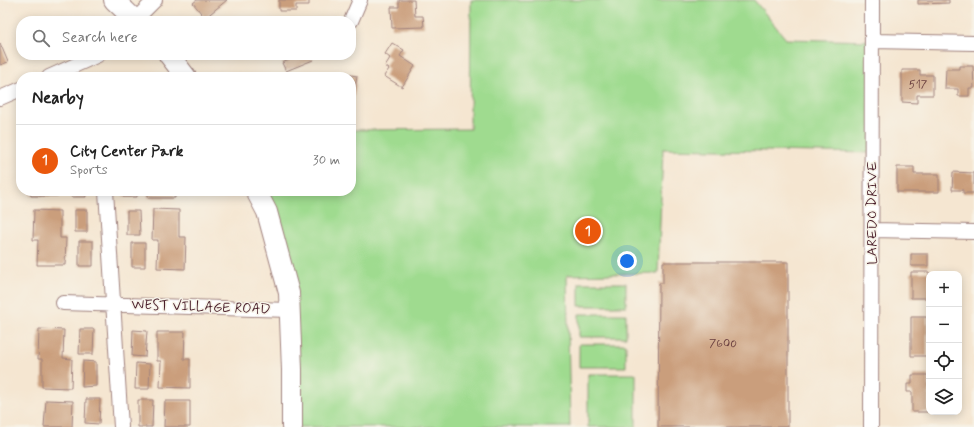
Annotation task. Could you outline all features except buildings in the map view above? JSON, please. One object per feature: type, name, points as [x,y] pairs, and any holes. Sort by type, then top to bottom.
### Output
[{"type":"street","points":[[114,0],[130,16]]},
{"type":"street","points":[[140,16],[156,0]]},
{"type":"street","points":[[353,16],[360,0]]},
{"type":"street","name":"LAREDO DRIVE","points":[[871,427],[872,0]]},
{"type":"street","points":[[873,41],[974,43]]},
{"type":"street","points":[[60,72],[87,60]]},
{"type":"street","points":[[173,60],[182,72]]},
{"type":"street","points":[[0,98],[16,91]]},
{"type":"street","name":"WEST VILLAGE ROAD","points":[[106,196],[121,427]]},
{"type":"street","points":[[259,196],[267,212],[289,293],[292,370],[292,427]]},
{"type":"street","points":[[872,230],[974,232]]},
{"type":"street","name":"WEST VILLAGE ROAD","points":[[63,303],[289,310]]},
{"type":"green space","points":[[471,0],[754,0],[786,39],[873,41],[872,153],[663,149],[658,273],[567,275],[570,427],[292,427],[289,310],[257,196],[356,196],[356,130],[470,129]]},
{"type":"green space","points":[[579,283],[626,283],[626,306],[579,306]]},
{"type":"green space","points":[[579,314],[626,314],[626,337],[579,337]]},
{"type":"green space","points":[[579,344],[626,344],[626,367],[579,367]]},
{"type":"green space","points":[[588,374],[636,374],[636,427],[588,427]]},
{"type":"place","name":"City Center Park","points":[[588,231]]}]
